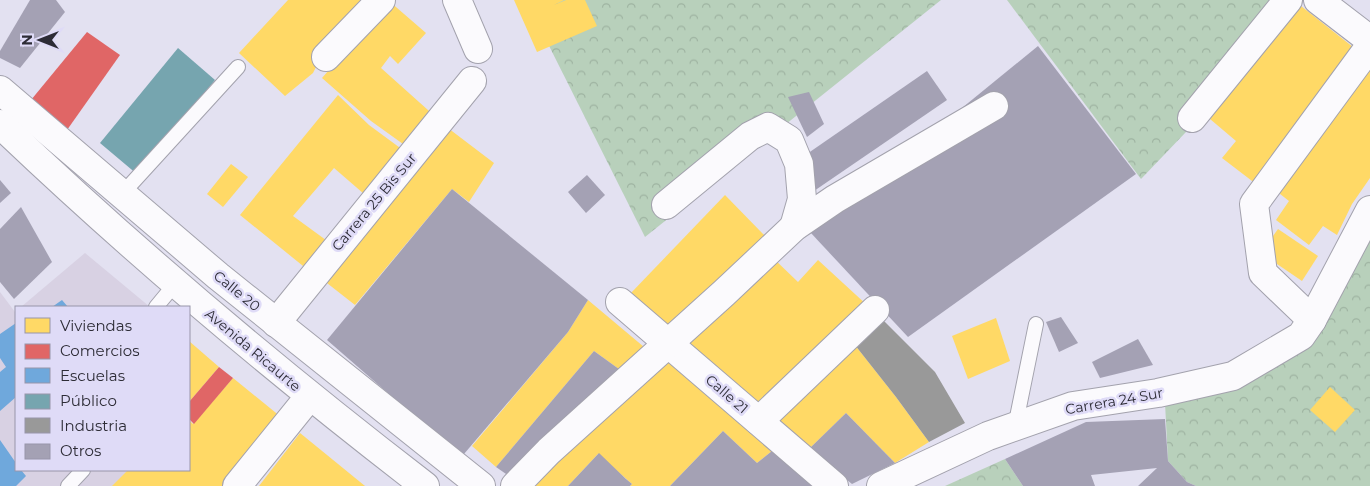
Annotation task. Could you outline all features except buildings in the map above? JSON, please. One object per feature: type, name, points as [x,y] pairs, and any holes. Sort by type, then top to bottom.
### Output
[{"type":"street","points":[[326,57],[381,0]]},
{"type":"street","points":[[457,0],[478,49]]},
{"type":"street","points":[[1192,118],[1288,0]]},
{"type":"street","points":[[1318,0],[1370,40]]},
{"type":"street","points":[[1312,320],[1263,273],[1254,204],[1370,46]]},
{"type":"street","name":"Carrera 25 Bis Sur","points":[[276,323],[472,82]]},
{"type":"street","name":"Calle 20","points":[[0,90],[276,323],[480,486]]},
{"type":"street","points":[[515,486],[549,451],[669,344],[794,227],[836,199],[994,106]]},
{"type":"street","name":"Avenida Ricaurte","points":[[0,124],[81,201],[175,284],[309,397],[425,486]]},
{"type":"street","points":[[666,205],[750,136],[768,127],[789,140],[799,164],[802,199],[794,227]]},
{"type":"street","name":"Carrera 24 Sur","points":[[881,486],[988,436],[1073,406],[1158,393],[1232,376],[1300,336],[1312,320],[1370,210]]},
{"type":"street","name":"Calle 21","points":[[620,302],[834,486]]},
{"type":"street","points":[[759,421],[875,310]]},
{"type":"street","points":[[237,486],[309,397]]},
{"type":"lane","points":[[122,194],[238,67]]},
{"type":"lane","points":[[157,306],[175,284]]},
{"type":"lane","points":[[1014,427],[1036,324]]},
{"type":"lane","points":[[68,486],[82,471]]},
{"type":"shaded area","points":[[85,253],[149,306],[22,306]]},
{"type":"shaded area","points":[[0,292],[15,312],[15,471],[128,471],[115,486],[0,486]]},
{"type":"green space","points":[[526,0],[941,0],[645,237]]},
{"type":"green space","points":[[1007,0],[1299,0],[1208,109],[1141,179]]},
{"type":"green space","points":[[1370,232],[1370,486],[1196,486],[1187,482],[1168,461],[1165,403],[1299,351],[1337,304]]},
{"type":"green space","points":[[1005,459],[1023,486],[945,486]]}]
